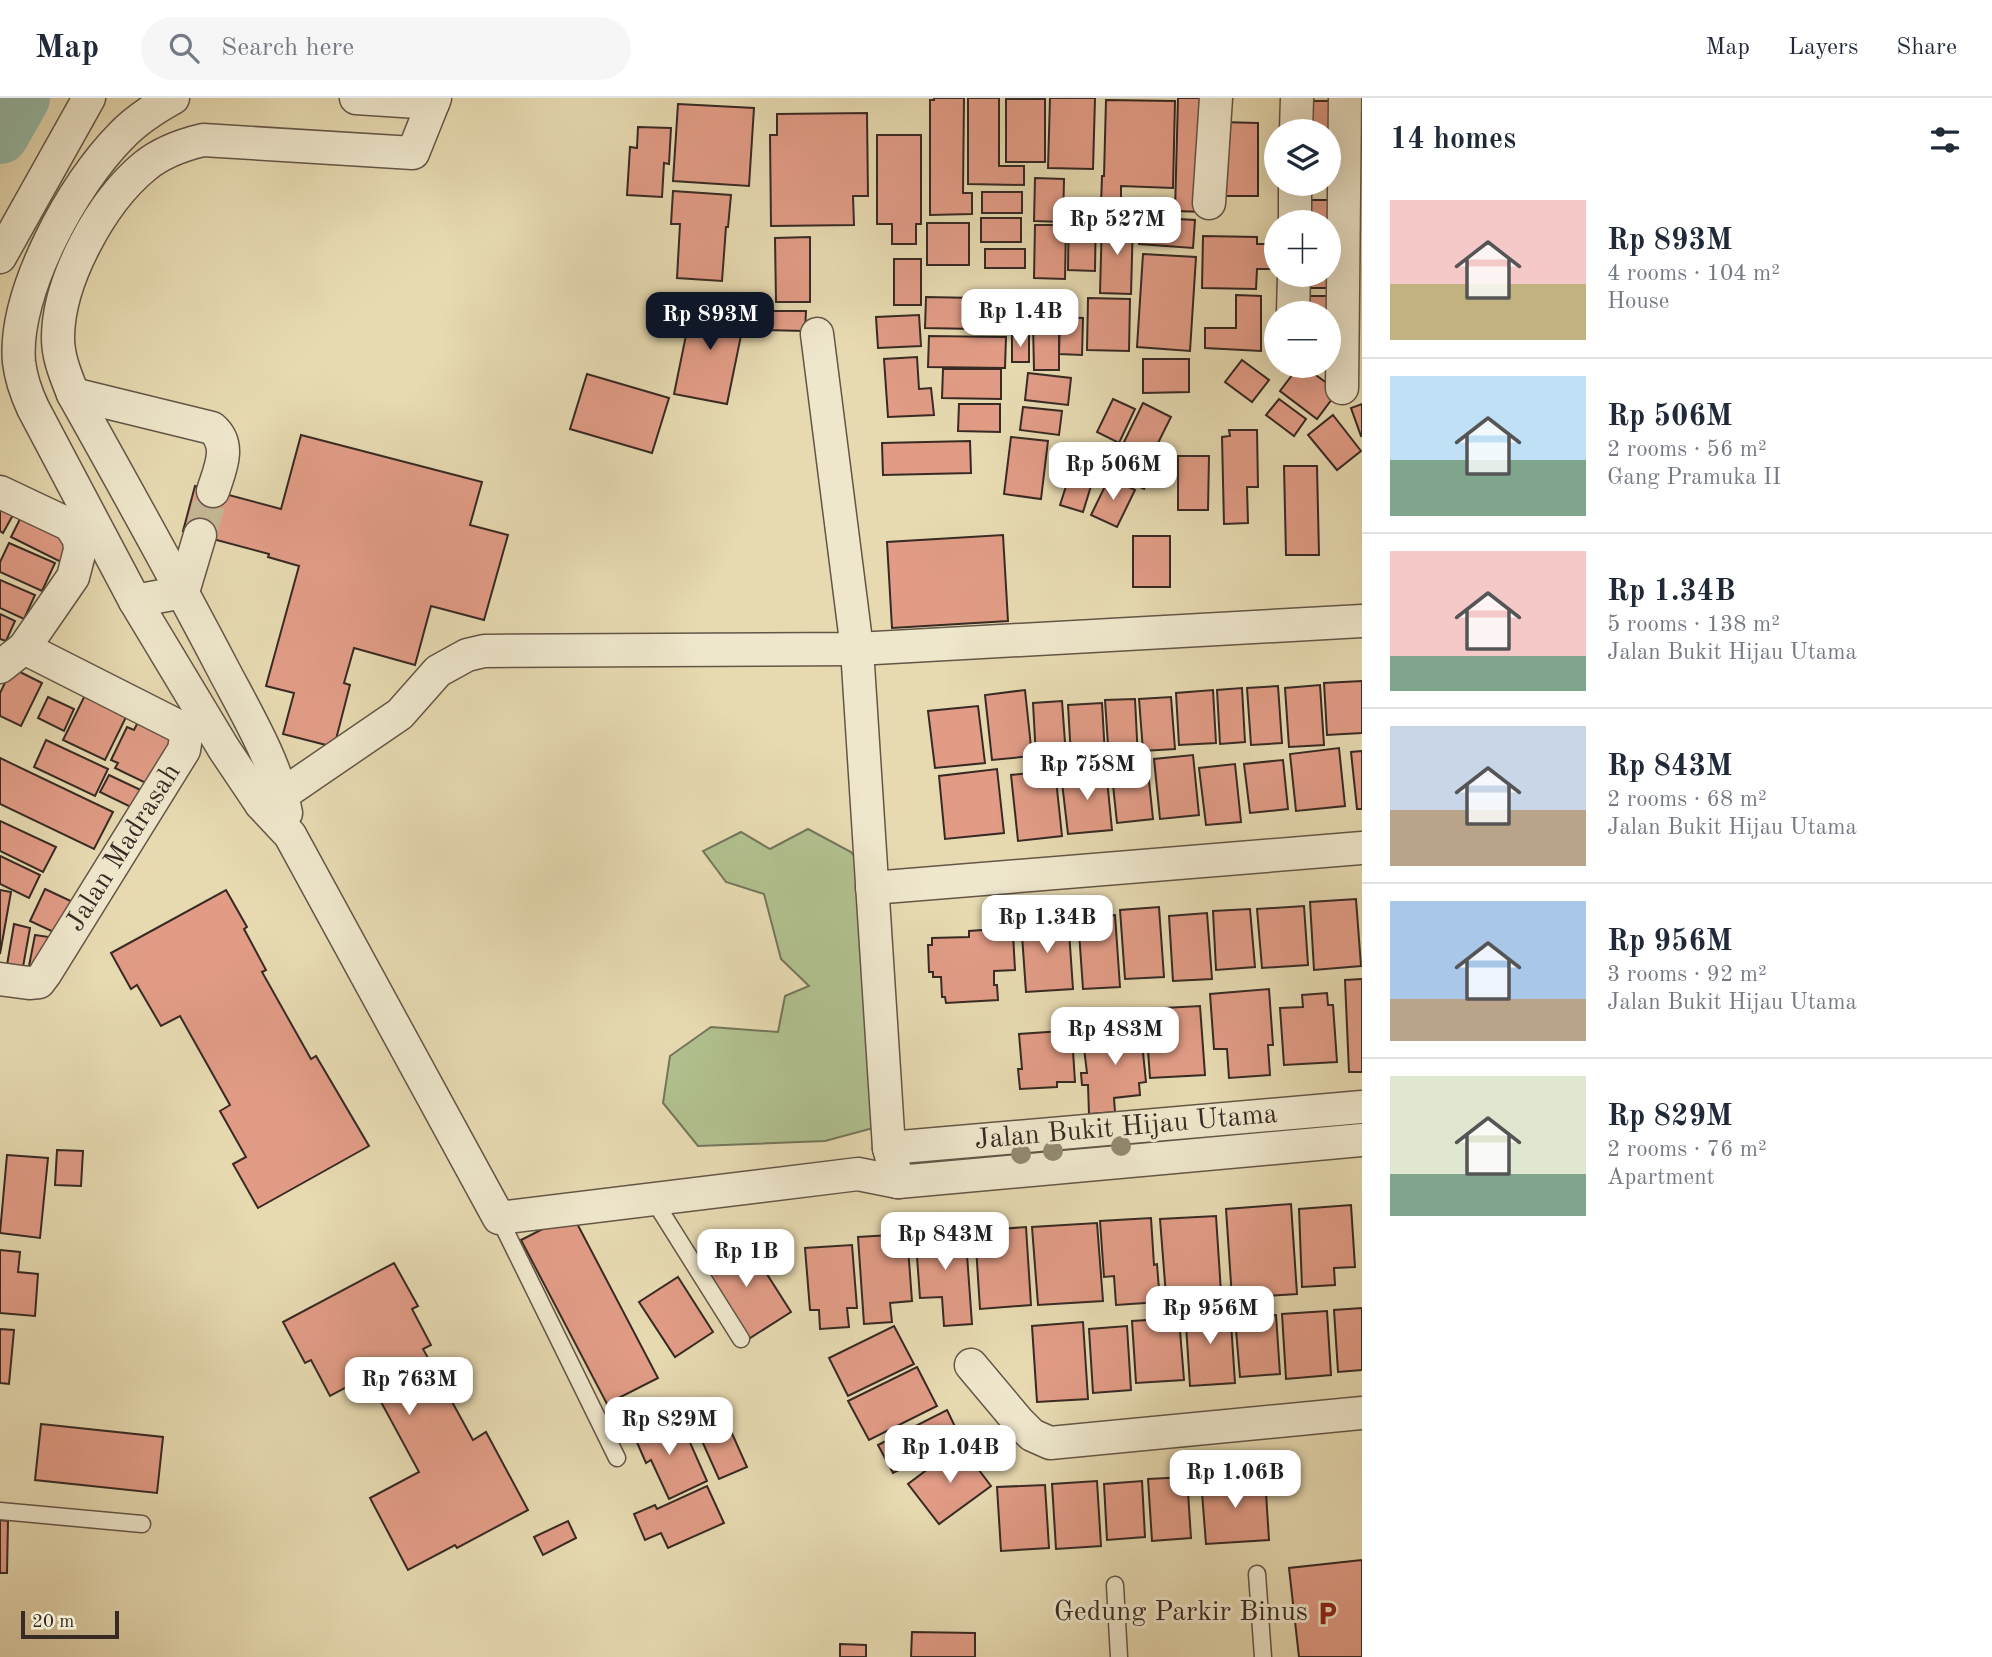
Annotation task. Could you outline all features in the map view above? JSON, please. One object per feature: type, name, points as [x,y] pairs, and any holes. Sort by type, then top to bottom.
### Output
[{"type":"street","points":[[0,257],[89,98]]},
{"type":"street","points":[[173,98],[122,134],[92,169],[49,242],[30,286],[20,330],[22,383],[135,601],[224,749],[272,799]]},
{"type":"street","points":[[356,98],[434,101],[413,153],[203,140],[178,146],[147,164],[120,189],[94,227],[61,303],[58,340],[62,367],[73,394],[183,592],[256,732],[272,799],[290,835],[499,1218],[858,1174],[889,1148]]},
{"type":"street","points":[[1209,203],[1216,98]]},
{"type":"street","points":[[1296,119],[1297,98]]},
{"type":"street","points":[[1342,388],[1345,98]]},
{"type":"street","points":[[817,334],[857,649],[889,1148],[898,1182]]},
{"type":"street","points":[[73,394],[212,428],[223,443],[223,457],[214,491]]},
{"type":"street","points":[[0,492],[70,525],[79,539],[80,550],[73,577],[24,648],[0,667]]},
{"type":"street","points":[[183,592],[200,535]]},
{"type":"street","points":[[135,601],[183,592]]},
{"type":"street","points":[[272,799],[400,714],[438,671],[467,655],[484,651],[857,649],[1362,621]]},
{"type":"street","name":"Jalan Madrasah","points":[[0,979],[39,982],[184,750],[186,737],[182,728],[24,648]]},
{"type":"street","points":[[872,888],[1362,848]]},
{"type":"street","name":"Jalan Bukit Hijau Utama","points":[[889,1148],[1362,1107]]},
{"type":"street","name":"Jalan Bukit Hijau Utama","points":[[858,1174],[898,1182],[1362,1140]]},
{"type":"street","points":[[971,1365],[1032,1435],[1050,1443],[1362,1413]]},
{"type":"lane","points":[[653,1199],[741,1339]]},
{"type":"lane","points":[[499,1218],[617,1458]]},
{"type":"lane","points":[[0,1511],[142,1524]]},
{"type":"lane","points":[[1257,1574],[1263,1657]]},
{"type":"lane","points":[[1115,1585],[1119,1657]]},
{"type":"green space","points":[[808,829],[851,852],[868,872],[877,1127],[825,1141],[698,1146],[663,1103],[670,1056],[711,1027],[778,1032],[785,996],[809,986],[781,959],[764,894],[726,882],[703,851],[741,832],[770,849]]},
{"type":"building","points":[[964,98],[963,193],[972,193],[972,214],[930,215],[930,100]]},
{"type":"building","points":[[968,98],[999,98],[999,166],[1024,166],[1024,185],[968,184]]},
{"type":"building","points":[[1050,98],[1095,98],[1093,169],[1048,168]]},
{"type":"building","points":[[1178,98],[1208,98],[1205,212],[1175,211]]},
{"type":"building","points":[[1006,99],[1045,99],[1045,162],[1006,162]]},
{"type":"building","points":[[1106,100],[1175,101],[1173,188],[1121,186],[1121,205],[1101,205]]},
{"type":"building","points":[[1306,101],[1336,101],[1336,119],[1307,119]]},
{"type":"building","points":[[678,104],[754,108],[749,186],[673,181]]},
{"type":"building","points":[[867,113],[868,196],[853,196],[854,225],[771,226],[770,135],[777,135],[777,114]]},
{"type":"building","points":[[1221,122],[1258,123],[1258,196],[1220,196]]},
{"type":"building","points":[[638,127],[671,128],[669,164],[664,163],[662,197],[627,195],[630,147],[637,148]]},
{"type":"building","points":[[877,135],[921,135],[921,224],[916,224],[916,244],[892,244],[892,224],[877,224]]},
{"type":"building","points":[[1035,178],[1064,179],[1063,222],[1034,221]]},
{"type":"building","points":[[673,191],[731,195],[722,281],[677,278],[680,224],[671,224]]},
{"type":"building","points":[[982,192],[1022,192],[1022,213],[982,213]]},
{"type":"building","points":[[1308,200],[1338,200],[1333,210],[1308,210]]},
{"type":"building","points":[[1069,201],[1096,202],[1095,271],[1068,270]]},
{"type":"building","points":[[1142,217],[1195,220],[1193,248],[1139,244]]},
{"type":"building","points":[[981,218],[1021,218],[1021,242],[981,242]]},
{"type":"building","points":[[1102,219],[1133,220],[1131,294],[1100,293]]},
{"type":"building","points":[[927,223],[969,223],[969,265],[927,265]]},
{"type":"building","points":[[1035,225],[1066,225],[1065,279],[1034,278]]},
{"type":"building","points":[[1203,236],[1257,237],[1257,244],[1264,244],[1264,269],[1257,269],[1256,289],[1202,288]]},
{"type":"building","points":[[810,237],[810,302],[776,302],[775,238]]},
{"type":"building","points":[[985,249],[1025,249],[1025,268],[985,268]]},
{"type":"building","points":[[1143,254],[1196,257],[1190,351],[1137,347]]},
{"type":"building","points":[[894,259],[921,259],[921,305],[894,305]]},
{"type":"building","points":[[1338,287],[1339,288],[1301,288]]},
{"type":"building","points":[[985,294],[1026,294],[1026,328],[985,328]]},
{"type":"building","points":[[1236,295],[1261,296],[1261,351],[1205,348],[1205,328],[1236,328]]},
{"type":"building","points":[[1302,296],[1334,296],[1332,301],[1302,301]]},
{"type":"building","points":[[926,297],[976,298],[975,329],[925,328]]},
{"type":"building","points":[[1088,298],[1130,299],[1129,351],[1087,350]]},
{"type":"building","points":[[693,301],[746,311],[727,404],[674,394]]},
{"type":"building","points":[[764,311],[806,311],[805,331],[764,330]]},
{"type":"building","points":[[919,315],[921,346],[878,348],[876,317]]},
{"type":"building","points":[[1060,317],[1083,318],[1082,355],[1059,354]]},
{"type":"building","points":[[1033,324],[1059,324],[1059,370],[1034,370]]},
{"type":"building","points":[[929,336],[1006,337],[1005,368],[928,367]]},
{"type":"building","points":[[1012,336],[1029,336],[1029,362],[1012,362]]},
{"type":"building","points":[[917,357],[919,389],[931,388],[934,415],[888,417],[884,359]]},
{"type":"building","points":[[1143,359],[1189,359],[1189,392],[1143,393]]},
{"type":"building","points":[[1242,360],[1269,380],[1252,402],[1225,382]]},
{"type":"building","points":[[943,369],[1001,369],[1001,399],[942,398]]},
{"type":"building","points":[[1028,373],[1071,378],[1068,405],[1025,400]]},
{"type":"building","points":[[587,374],[669,398],[652,453],[570,429]]},
{"type":"building","points":[[1290,378],[1320,378],[1338,391],[1317,419],[1280,391]]},
{"type":"building","points":[[1113,399],[1135,409],[1119,443],[1097,432]]},
{"type":"building","points":[[1279,399],[1306,419],[1294,436],[1266,415]]},
{"type":"building","points":[[1143,403],[1171,417],[1152,455],[1124,442]]},
{"type":"building","points":[[959,404],[1000,404],[1000,432],[958,431]]},
{"type":"building","points":[[1362,404],[1362,436],[1361,436],[1351,408]]},
{"type":"building","points":[[1023,407],[1062,411],[1059,435],[1020,430]]},
{"type":"building","points":[[1333,415],[1361,451],[1337,470],[1308,435]]},
{"type":"building","points":[[1229,430],[1257,430],[1258,487],[1247,487],[1248,523],[1224,524],[1222,437],[1230,436]]},
{"type":"building","points":[[301,435],[482,482],[470,525],[508,535],[484,620],[431,606],[415,665],[354,648],[344,683],[350,685],[334,747],[283,734],[294,693],[266,686],[299,566],[268,557],[269,554],[183,531],[195,486],[281,509]]},
{"type":"building","points":[[1011,437],[1048,441],[1041,499],[1004,494]]},
{"type":"building","points":[[970,441],[971,473],[883,475],[882,443]]},
{"type":"building","points":[[1060,449],[1099,460],[1083,512],[1060,505],[1068,480],[1051,475]]},
{"type":"building","points":[[1124,451],[1155,465],[1144,489],[1113,474]]},
{"type":"building","points":[[1178,456],[1209,456],[1208,510],[1178,510]]},
{"type":"building","points":[[1284,466],[1317,466],[1319,555],[1286,555]]},
{"type":"building","points":[[1109,478],[1135,490],[1117,527],[1091,515]]},
{"type":"building","points":[[0,509],[13,515],[3,533],[0,531]]},
{"type":"building","points":[[22,515],[76,541],[65,564],[11,537]]},
{"type":"building","points":[[1003,535],[1008,621],[892,628],[887,542]]},
{"type":"building","points":[[1133,536],[1170,536],[1170,587],[1133,587]]},
{"type":"building","points":[[9,543],[55,563],[42,591],[0,572],[0,562]]},
{"type":"building","points":[[0,580],[35,595],[24,619],[0,608]]},
{"type":"building","points":[[0,614],[15,621],[6,641],[0,639]]},
{"type":"building","points":[[12,668],[42,683],[21,726],[0,716],[0,693]]},
{"type":"building","points":[[1362,681],[1362,733],[1327,735],[1324,683]]},
{"type":"building","points":[[1320,685],[1324,745],[1289,747],[1285,688]]},
{"type":"building","points":[[1278,686],[1282,743],[1251,745],[1247,688]]},
{"type":"building","points":[[1242,688],[1245,742],[1220,744],[1217,690]]},
{"type":"building","points":[[1025,690],[1032,756],[992,760],[985,695]]},
{"type":"building","points":[[1213,690],[1216,743],[1179,745],[1176,693]]},
{"type":"building","points":[[87,691],[129,711],[105,760],[63,740]]},
{"type":"building","points":[[48,697],[74,709],[64,731],[38,718]]},
{"type":"building","points":[[1171,697],[1175,749],[1143,751],[1139,699]]},
{"type":"building","points":[[1135,699],[1138,759],[1109,760],[1105,700]]},
{"type":"building","points":[[1062,701],[1066,756],[1036,758],[1033,703]]},
{"type":"building","points":[[1102,703],[1105,755],[1071,757],[1068,705]]},
{"type":"building","points":[[978,706],[985,763],[935,768],[928,711]]},
{"type":"building","points":[[140,718],[181,737],[156,788],[115,768],[118,763],[111,760],[127,727],[134,730]]},
{"type":"building","points":[[46,740],[108,769],[95,796],[34,767]]},
{"type":"building","points":[[1339,748],[1345,806],[1296,811],[1290,754]]},
{"type":"building","points":[[1362,751],[1362,809],[1357,809],[1351,752]]},
{"type":"building","points":[[1193,755],[1199,815],[1160,819],[1154,759]]},
{"type":"building","points":[[0,758],[113,812],[94,849],[0,804]]},
{"type":"building","points":[[1283,760],[1288,809],[1250,813],[1244,764]]},
{"type":"building","points":[[1147,762],[1153,819],[1117,823],[1111,766]]},
{"type":"building","points":[[1235,764],[1241,822],[1206,825],[1199,768]]},
{"type":"building","points":[[997,769],[1004,833],[945,839],[939,776]]},
{"type":"building","points":[[1106,769],[1112,830],[1068,834],[1061,774]]},
{"type":"building","points":[[1055,770],[1062,836],[1018,841],[1011,775]]},
{"type":"building","points":[[109,775],[147,793],[139,811],[100,792]]},
{"type":"building","points":[[0,821],[56,847],[43,872],[0,851]]},
{"type":"building","points":[[0,856],[40,875],[29,898],[0,884]]},
{"type":"building","points":[[45,889],[75,903],[60,935],[30,921]]},
{"type":"building","points":[[0,890],[11,892],[0,954]]},
{"type":"building","points":[[226,890],[247,927],[244,929],[266,970],[262,972],[311,1059],[316,1056],[369,1146],[258,1208],[233,1164],[246,1157],[220,1111],[230,1105],[180,1016],[161,1026],[137,985],[131,989],[111,953]]},
{"type":"building","points":[[1356,899],[1361,966],[1314,970],[1310,902]]},
{"type":"building","points":[[1304,906],[1308,965],[1262,968],[1257,909]]},
{"type":"building","points":[[1159,907],[1164,977],[1125,979],[1120,910]]},
{"type":"building","points":[[1250,909],[1255,967],[1216,970],[1213,911]]},
{"type":"building","points":[[1207,913],[1212,979],[1173,981],[1169,916]]},
{"type":"building","points":[[1115,915],[1120,987],[1083,989],[1078,918]]},
{"type":"building","points":[[1068,917],[1073,989],[1026,992],[1021,921]]},
{"type":"building","points":[[14,924],[30,928],[23,967],[7,965]]},
{"type":"building","points":[[996,929],[996,935],[1013,934],[1015,970],[994,971],[998,1000],[946,1003],[945,997],[942,997],[941,977],[933,977],[933,972],[929,972],[928,945],[932,945],[932,938],[969,937],[969,931]]},
{"type":"building","points":[[35,935],[49,937],[43,969],[29,966]]},
{"type":"building","points":[[1362,979],[1362,1072],[1349,1072],[1345,980]]},
{"type":"building","points":[[1269,989],[1273,1045],[1268,1045],[1270,1075],[1229,1078],[1227,1049],[1214,1049],[1210,994]]},
{"type":"building","points":[[1327,993],[1328,1005],[1333,1005],[1337,1062],[1284,1065],[1280,1008],[1303,1007],[1302,995]]},
{"type":"building","points":[[1200,1006],[1205,1075],[1150,1078],[1145,1009]]},
{"type":"building","points":[[1140,1023],[1146,1082],[1139,1083],[1140,1095],[1114,1098],[1115,1112],[1089,1114],[1088,1085],[1082,1085],[1081,1073],[1087,1073],[1084,1048],[1104,1047],[1102,1026]]},
{"type":"building","points":[[1077,1030],[1079,1051],[1073,1051],[1075,1082],[1057,1082],[1057,1087],[1020,1089],[1018,1069],[1022,1069],[1019,1034]]},
{"type":"building","points":[[57,1150],[83,1151],[81,1186],[55,1185]]},
{"type":"building","points":[[7,1155],[48,1158],[40,1238],[0,1233]]},
{"type":"building","points":[[1291,1204],[1297,1294],[1232,1298],[1226,1209]]},
{"type":"building","points":[[1351,1205],[1355,1267],[1334,1268],[1335,1285],[1302,1287],[1299,1209]]},
{"type":"building","points":[[572,1214],[658,1378],[607,1404],[521,1240]]},
{"type":"building","points":[[1216,1216],[1221,1292],[1166,1296],[1160,1219]]},
{"type":"building","points":[[1151,1218],[1160,1302],[1116,1305],[1114,1276],[1104,1277],[1100,1221]]},
{"type":"building","points":[[1097,1223],[1103,1301],[1038,1305],[1032,1227]]},
{"type":"building","points":[[965,1227],[972,1324],[944,1326],[942,1297],[920,1298],[915,1230]]},
{"type":"building","points":[[1026,1227],[1031,1305],[980,1309],[975,1231]]},
{"type":"building","points":[[907,1234],[912,1301],[890,1303],[892,1322],[864,1324],[858,1237]]},
{"type":"building","points":[[744,1238],[791,1312],[747,1340],[700,1266]]},
{"type":"building","points":[[852,1245],[857,1308],[847,1308],[849,1327],[820,1329],[819,1310],[810,1310],[805,1248]]},
{"type":"building","points":[[0,1250],[20,1252],[18,1272],[38,1274],[35,1316],[0,1313]]},
{"type":"building","points":[[394,1263],[418,1306],[412,1309],[431,1345],[423,1349],[473,1440],[486,1432],[528,1510],[457,1548],[455,1545],[408,1570],[370,1498],[419,1472],[367,1376],[330,1396],[311,1360],[305,1363],[283,1322]]},
{"type":"building","points":[[678,1277],[713,1332],[675,1357],[639,1302]]},
{"type":"building","points":[[1230,1307],[1235,1383],[1190,1386],[1185,1310]]},
{"type":"building","points":[[1362,1308],[1362,1370],[1338,1372],[1334,1310]]},
{"type":"building","points":[[1327,1311],[1331,1375],[1286,1379],[1282,1314]]},
{"type":"building","points":[[1276,1315],[1280,1374],[1240,1377],[1235,1318]]},
{"type":"building","points":[[1179,1318],[1184,1380],[1136,1383],[1132,1321]]},
{"type":"building","points":[[1083,1322],[1088,1399],[1037,1402],[1032,1326]]},
{"type":"building","points":[[894,1326],[914,1364],[848,1396],[829,1358]]},
{"type":"building","points":[[1127,1326],[1131,1390],[1093,1393],[1089,1329]]},
{"type":"building","points":[[0,1329],[14,1330],[9,1384],[0,1383]]},
{"type":"building","points":[[917,1367],[937,1406],[869,1440],[848,1401]]},
{"type":"building","points":[[947,1410],[961,1439],[893,1473],[878,1445]]},
{"type":"building","points":[[651,1415],[663,1441],[685,1431],[707,1481],[669,1499],[651,1460],[646,1463],[629,1424]]},
{"type":"building","points":[[726,1420],[747,1467],[719,1479],[698,1432]]},
{"type":"building","points":[[41,1424],[163,1437],[157,1493],[35,1480]]},
{"type":"building","points":[[960,1445],[991,1486],[939,1524],[908,1484]]},
{"type":"building","points":[[1187,1477],[1191,1538],[1152,1541],[1148,1479]]},
{"type":"building","points":[[1265,1477],[1269,1540],[1206,1544],[1201,1480]]},
{"type":"building","points":[[1097,1481],[1101,1546],[1056,1549],[1052,1484]]},
{"type":"building","points":[[1142,1481],[1145,1537],[1107,1540],[1104,1484]]},
{"type":"building","points":[[1045,1485],[1049,1548],[1001,1551],[997,1487]]},
{"type":"building","points":[[707,1486],[724,1523],[668,1548],[661,1533],[645,1540],[634,1514],[655,1505],[657,1509]]},
{"type":"building","points":[[0,1520],[8,1521],[7,1573],[0,1573]]},
{"type":"building","points":[[568,1521],[576,1538],[543,1555],[534,1537]]},
{"type":"building","name":"Gedung Parkir Binus","points":[[1362,1560],[1362,1657],[1299,1657],[1289,1568]]},
{"type":"building","points":[[912,1632],[975,1633],[975,1657],[911,1657]]},
{"type":"building","points":[[840,1644],[866,1645],[866,1657],[840,1657]]},
{"type":"waterway","points":[[0,135],[21,98]]},
{"type":"tunnel","points":[[200,535],[213,491]]},
{"type":"place","name":"Gedung Parkir Binus","points":[[1328,1613]]}]
